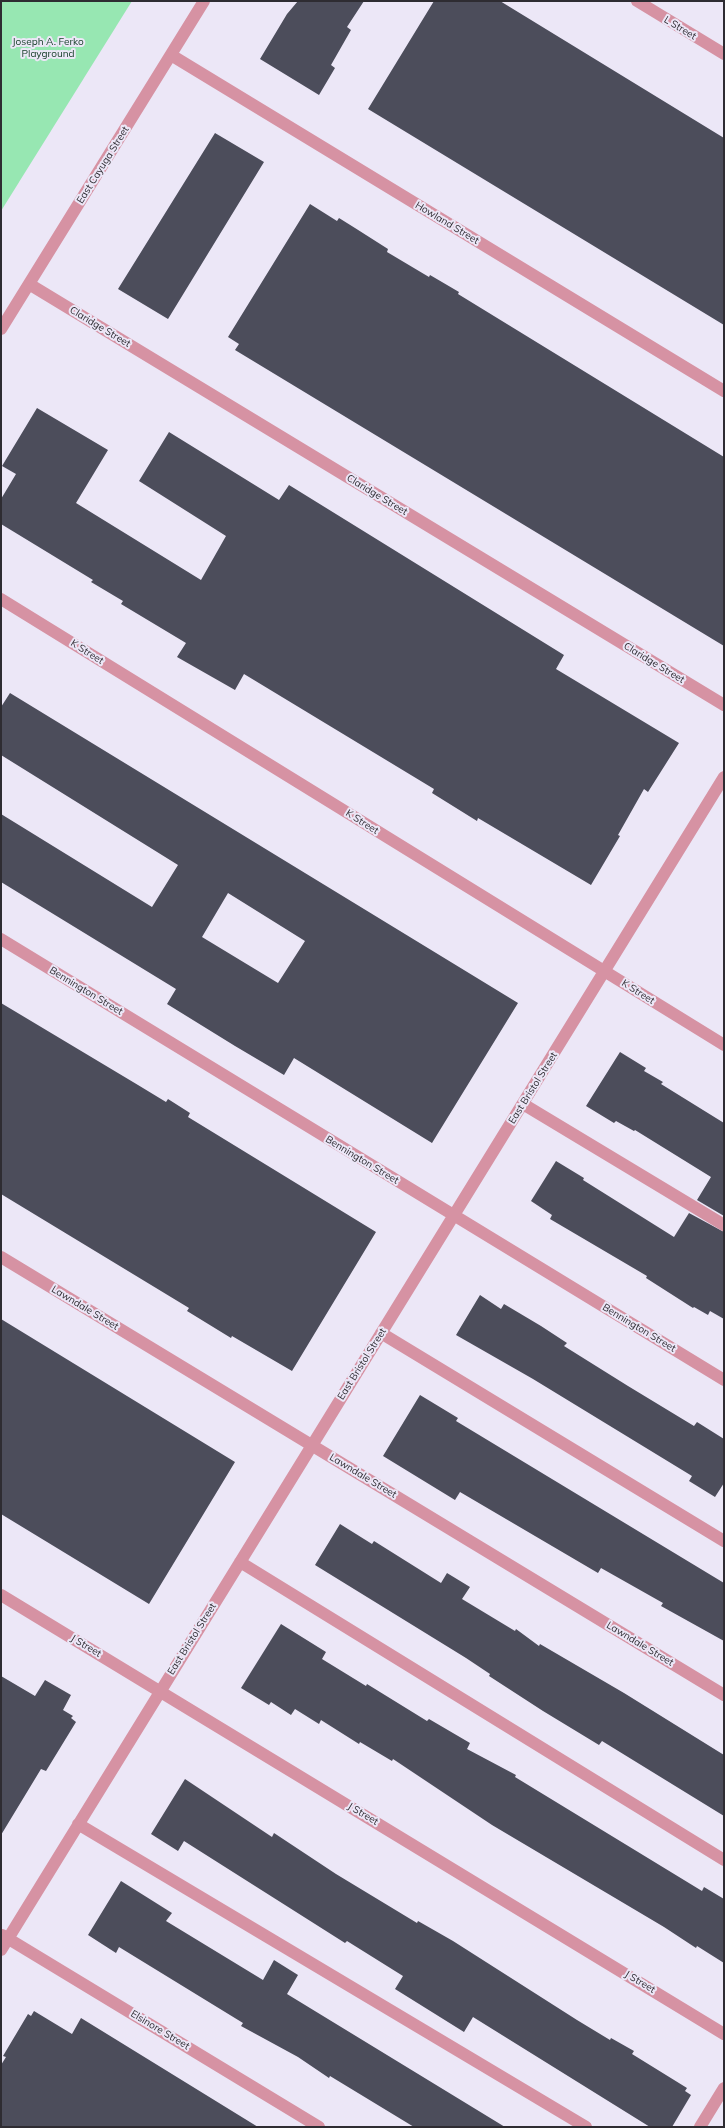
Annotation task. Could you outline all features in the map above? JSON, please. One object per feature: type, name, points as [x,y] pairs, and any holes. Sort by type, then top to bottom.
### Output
[{"type":"street","name":"East Cayuga Street","points":[[1,329],[204,1]]},
{"type":"street","name":"L Street","points":[[637,1],[724,54]]},
{"type":"street","name":"Howland Street","points":[[171,55],[724,391]]},
{"type":"street","name":"Claridge Street","points":[[29,284],[724,705]]},
{"type":"street","name":"K Street","points":[[1,599],[724,1044]]},
{"type":"street","name":"East Bristol Street","points":[[1,1950],[5,1936],[78,1824],[161,1691],[604,971],[722,785]]},
{"type":"street","name":"Bennington Street","points":[[1,939],[724,1380]]},
{"type":"street","points":[[522,1104],[724,1225]]},
{"type":"street","name":"Lawndale Street","points":[[1,1257],[724,1695]]},
{"type":"street","points":[[381,1333],[724,1541]]},
{"type":"street","points":[[240,1562],[724,1860]]},
{"type":"street","name":"J Street","points":[[1,1595],[724,2034]]},
{"type":"street","points":[[78,1824],[586,2127]]},
{"type":"street","name":"Elsinore Street","points":[[5,1936],[319,2127]]},
{"type":"street","points":[[700,2127],[724,2088]]},
{"type":"green space","name":"Joseph A. Ferko Playground","points":[[1,1],[132,1],[1,211]]},
{"type":"building","points":[[298,1],[364,1],[347,27],[351,30],[331,65],[335,68],[319,95],[260,59],[287,14]]},
{"type":"building","points":[[434,1],[500,1],[724,138],[724,325],[368,109]]},
{"type":"building","points":[[215,133],[264,162],[168,319],[118,289]]},
{"type":"building","points":[[310,204],[337,221],[339,218],[388,249],[387,252],[429,277],[430,275],[459,292],[458,294],[724,457],[724,646],[235,350],[239,344],[228,337]]},
{"type":"building","points":[[37,408],[108,450],[76,503],[201,580],[226,536],[139,481],[169,432],[279,500],[289,485],[564,655],[556,669],[679,743],[648,792],[644,789],[618,835],[620,836],[591,885],[478,818],[477,821],[432,793],[434,789],[244,674],[235,690],[177,657],[186,643],[121,604],[123,601],[91,582],[93,580],[1,524],[1,499],[16,474],[2,466]]},
{"type":"building","points":[[10,693],[518,1003],[432,1143],[294,1058],[284,1075],[235,1046],[167,1004],[176,989],[1,882],[1,814],[152,907],[178,865],[1,755],[1,707]],"holes":[[[228,893],[305,941],[278,983],[202,937]]]},
{"type":"building","points":[[1,1003],[166,1102],[168,1099],[190,1113],[188,1117],[376,1232],[292,1371],[232,1336],[231,1338],[187,1311],[189,1308],[1,1194]]},
{"type":"building","points":[[620,1052],[646,1068],[644,1071],[663,1082],[661,1084],[724,1123],[724,1216],[697,1200],[711,1177],[635,1130],[634,1131],[616,1121],[614,1123],[586,1106]]},
{"type":"building","points":[[556,1161],[584,1178],[583,1180],[674,1237],[689,1213],[724,1232],[724,1319],[710,1311],[708,1315],[694,1307],[693,1308],[646,1278],[647,1276],[550,1219],[552,1215],[531,1201]]},
{"type":"building","points":[[480,1295],[501,1309],[504,1304],[567,1343],[564,1346],[628,1386],[694,1426],[697,1422],[724,1439],[724,1483],[715,1497],[689,1481],[692,1476],[533,1379],[456,1335]]},
{"type":"building","points":[[1,1319],[235,1462],[149,1604],[1,1514]]},
{"type":"building","points":[[420,1395],[458,1418],[456,1421],[724,1583],[724,1641],[661,1606],[663,1603],[601,1568],[598,1573],[460,1492],[455,1500],[383,1456]]},
{"type":"building","points":[[340,1524],[372,1544],[374,1541],[441,1583],[447,1573],[470,1587],[462,1599],[515,1631],[516,1629],[539,1646],[540,1644],[624,1693],[724,1755],[724,1816],[602,1741],[599,1745],[543,1711],[489,1676],[490,1674],[466,1658],[315,1565]]},
{"type":"building","points":[[281,1624],[326,1652],[322,1659],[366,1686],[367,1684],[427,1721],[429,1719],[470,1743],[467,1749],[516,1775],[515,1777],[702,1891],[704,1887],[724,1899],[724,1963],[697,1946],[696,1948],[664,1927],[492,1825],[393,1759],[392,1761],[360,1742],[359,1744],[321,1720],[319,1724],[295,1709],[291,1715],[271,1702],[269,1705],[241,1688]]},
{"type":"building","points":[[1,1676],[35,1696],[45,1680],[71,1695],[63,1710],[73,1716],[71,1718],[76,1722],[46,1771],[41,1769],[1,1835]]},
{"type":"building","points":[[185,1779],[272,1837],[274,1833],[336,1874],[417,1923],[418,1921],[453,1941],[577,2020],[610,2040],[611,2038],[634,2051],[632,2054],[687,2088],[685,2091],[691,2095],[672,2127],[650,2127],[473,2017],[464,2032],[395,1989],[403,1976],[347,1941],[345,1943],[184,1841],[178,1851],[151,1834]]},
{"type":"building","points":[[121,1881],[172,1913],[166,1921],[263,1980],[274,1960],[298,1975],[287,1994],[505,2127],[414,2127],[330,2076],[329,2078],[298,2057],[241,2026],[243,2023],[119,1947],[116,1953],[88,1935]]},
{"type":"building","points":[[34,2011],[72,2034],[81,2018],[258,2127],[1,2127],[1,2065],[6,2057],[3,2056],[28,2014],[31,2016]]}]
